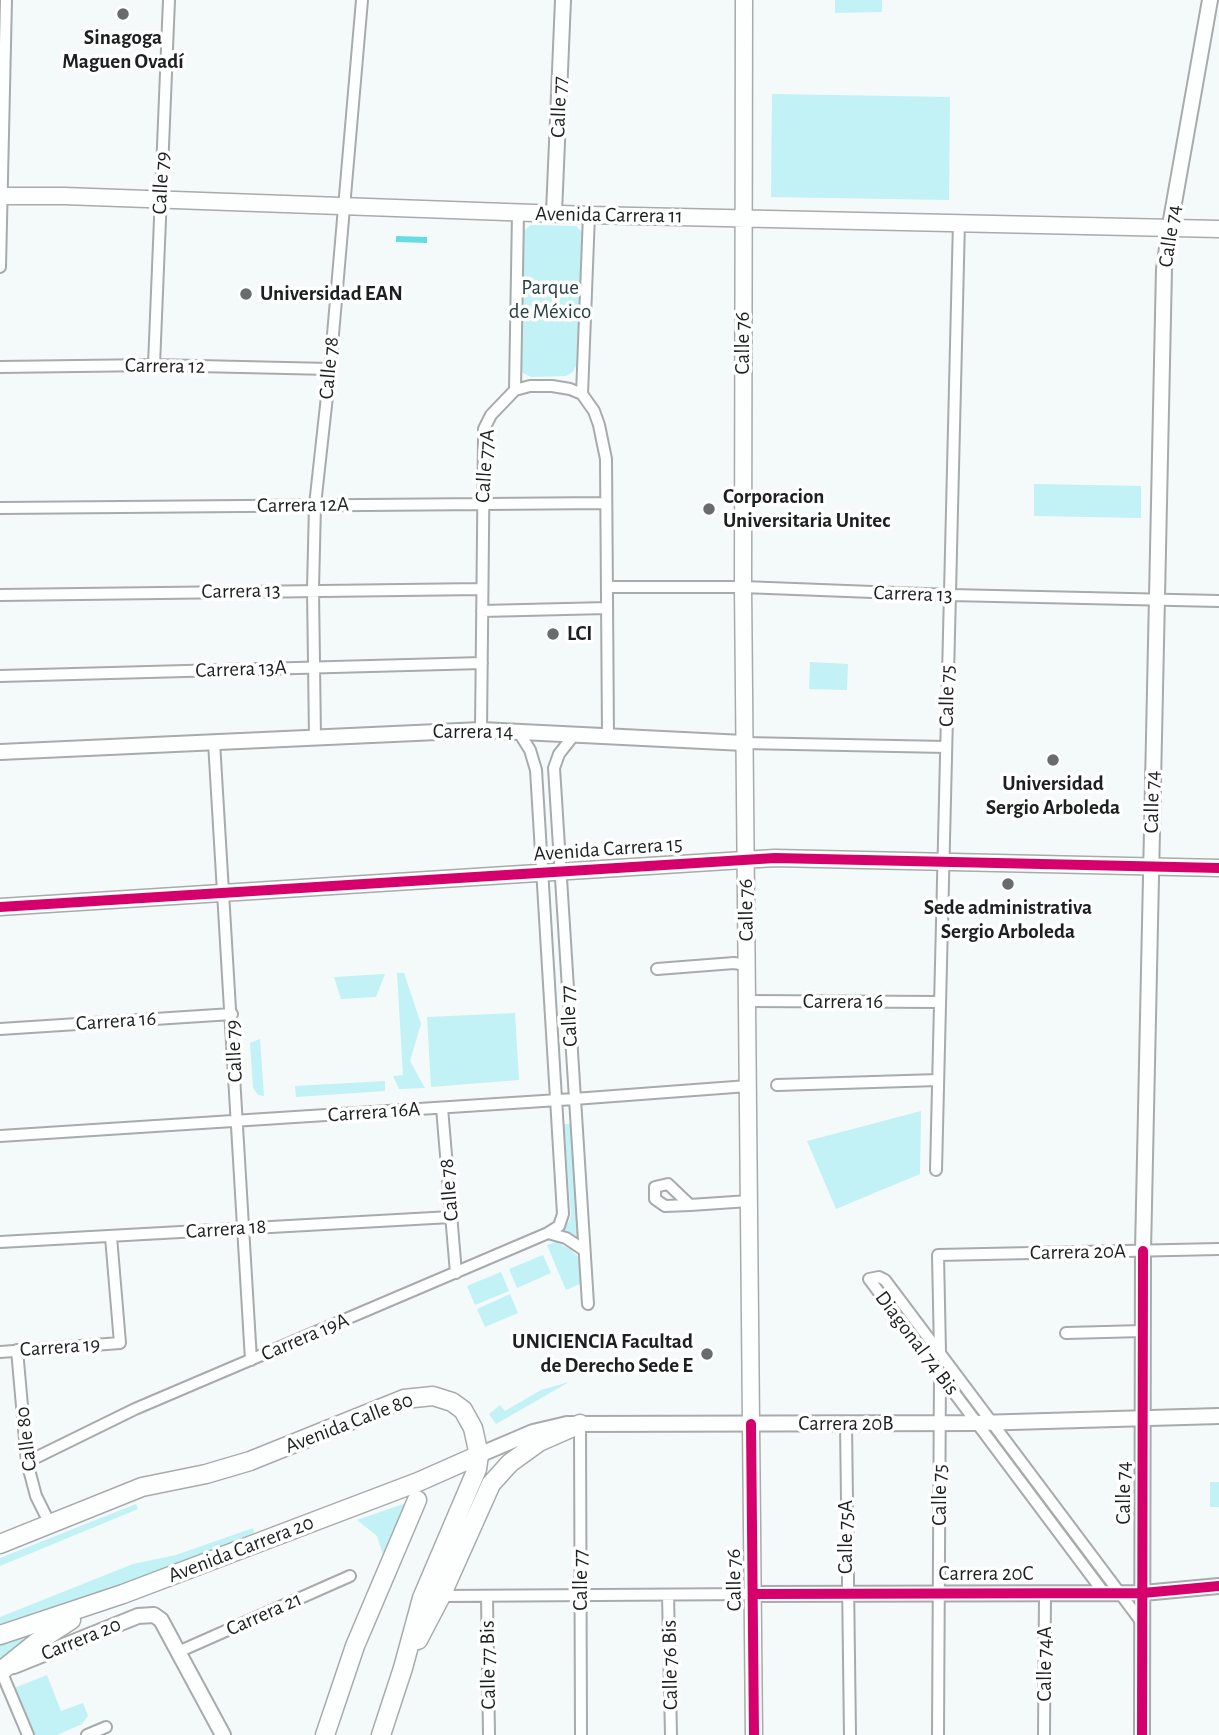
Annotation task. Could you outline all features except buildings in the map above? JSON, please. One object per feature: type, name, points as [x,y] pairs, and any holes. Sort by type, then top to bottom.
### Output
[{"type":"highway","name":"Avenida Calle 80","points":[[50,1524],[142,1487],[206,1474],[250,1461],[413,1396],[433,1396],[452,1402],[463,1410],[473,1428],[479,1455]]},
{"type":"highway","points":[[403,1668],[441,1596],[491,1483],[510,1463],[539,1441],[580,1424]]},
{"type":"highway","points":[[381,1735],[422,1598],[473,1481],[479,1455]]},
{"type":"highway","name":"Avenida Carrera 20","points":[[0,1635],[101,1603],[418,1482],[479,1455]]},
{"type":"highway","points":[[325,1735],[355,1646],[417,1500]]},
{"type":"highway","points":[[3,1543],[50,1524]]},
{"type":"highway","points":[[0,1671],[37,1642],[101,1603]]},
{"type":"main road","name":"Calle 76","points":[[744,0],[743,587],[754,1735]]},
{"type":"main road","name":"Avenida Carrera 11","points":[[1,196],[160,199],[589,215],[959,221],[1219,229]]},
{"type":"main road","name":"Avenida Carrera 15","points":[[0,907],[745,859],[1219,868]]},
{"type":"street","points":[[0,267],[2,49],[6,0]]},
{"type":"street","name":"Calle 79","points":[[153,365],[169,0]]},
{"type":"street","name":"Calle 78","points":[[315,738],[315,505],[330,369],[362,0]]},
{"type":"street","name":"Calle 77","points":[[554,213],[563,0]]},
{"type":"street","name":"Calle 74","points":[[1142,1735],[1143,1251],[1164,269],[1210,0]]},
{"type":"street","points":[[518,212],[514,390],[530,386],[552,386],[582,394],[594,411],[606,459],[608,737]]},
{"type":"street","points":[[582,394],[589,215]]},
{"type":"street","name":"Calle 75","points":[[936,1170],[959,221]]},
{"type":"street","name":"Carrera 12","points":[[0,367],[153,365],[330,369]]},
{"type":"street","name":"Calle 77A","points":[[481,730],[484,429],[497,406],[514,390]]},
{"type":"street","name":"Carrera 12A","points":[[0,508],[606,503]]},
{"type":"street","name":"Carrera 13","points":[[607,587],[743,587],[1219,601]]},
{"type":"street","name":"Carrera 13","points":[[0,595],[313,589],[482,589]]},
{"type":"street","points":[[482,611],[607,608]]},
{"type":"street","name":"Carrera 13A","points":[[0,676],[482,663]]},
{"type":"street","name":"Carrera 14","points":[[0,751],[481,730],[744,743],[946,747]]},
{"type":"street","name":"Calle 77","points":[[517,732],[530,750],[536,770],[563,1214],[559,1226],[548,1233]]},
{"type":"street","name":"Calle 77","points":[[574,735],[559,754],[554,768],[588,1304]]},
{"type":"street","name":"Calle 79","points":[[214,742],[239,1121],[251,1360]]},
{"type":"street","points":[[657,969],[734,963],[746,965]]},
{"type":"street","name":"Carrera 16","points":[[747,1001],[940,1003]]},
{"type":"street","name":"Carrera 16","points":[[0,1028],[232,1014]]},
{"type":"street","points":[[777,1085],[938,1080]]},
{"type":"street","name":"Carrera 16A","points":[[0,1136],[748,1086]]},
{"type":"street","name":"Calle 78","points":[[442,1108],[456,1273]]},
{"type":"street","points":[[690,1205],[749,1201]]},
{"type":"street","name":"Carrera 18","points":[[0,1242],[451,1217]]},
{"type":"street","points":[[548,1233],[566,1238],[583,1250]]},
{"type":"street","name":"Carrera 19A","points":[[27,1462],[135,1409],[548,1233]]},
{"type":"street","name":"Carrera 19","points":[[0,1352],[120,1343],[111,1237]]},
{"type":"street","name":"Carrera 20A","points":[[938,1255],[1219,1249]]},
{"type":"street","name":"Calle 75","points":[[938,1255],[938,1735]]},
{"type":"street","name":"Diagonal 74 Bis","points":[[1112,1593],[1054,1504],[885,1280],[879,1277],[869,1279],[1043,1512],[1112,1593],[1143,1624]]},
{"type":"street","points":[[1066,1333],[1143,1331]]},
{"type":"street","name":"Calle 80","points":[[17,1350],[27,1462],[36,1496],[50,1524]]},
{"type":"street","name":"Carrera 20B","points":[[479,1455],[542,1429],[580,1424],[993,1423],[1219,1416]]},
{"type":"street","name":"Calle 77","points":[[580,1424],[581,1735]]},
{"type":"street","name":"Calle 75A","points":[[846,1424],[850,1735]]},
{"type":"street","points":[[1043,1512],[1054,1504]]},
{"type":"street","name":"Carrera 21","points":[[178,1651],[350,1576]]},
{"type":"street","name":"Carrera 20C","points":[[441,1596],[1143,1593],[1219,1586]]},
{"type":"street","name":"Calle 74A","points":[[1044,1735],[1045,1593]]},
{"type":"street","name":"Calle 76 Bis","points":[[668,1595],[671,1735]]},
{"type":"street","name":"Calle 77 Bis","points":[[487,1596],[489,1735]]},
{"type":"street","name":"Carrera 20","points":[[0,1671],[138,1616],[151,1614],[161,1620],[178,1651]]},
{"type":"street","points":[[178,1651],[223,1735]]},
{"type":"street","points":[[0,1671],[28,1735]]},
{"type":"street","points":[[87,1735],[106,1727]]},
{"type":"green space","points":[[835,0],[882,0],[882,12],[835,13]]},
{"type":"green space","points":[[772,94],[950,97],[949,200],[771,197]]},
{"type":"green space","name":"Parque de México","points":[[530,225],[576,226],[582,232],[577,364],[573,372],[566,376],[531,377],[523,373],[519,364],[521,234]]},
{"type":"green space","points":[[1034,484],[1141,486],[1141,518],[1034,516]]},
{"type":"green space","points":[[810,662],[848,664],[847,690],[809,689]]},
{"type":"green space","points":[[397,973],[404,973],[421,1024],[410,1061],[425,1088],[399,1089],[393,1076],[403,1075]]},
{"type":"green space","points":[[385,974],[376,997],[341,999],[334,977]]},
{"type":"green space","points":[[515,1013],[519,1080],[431,1087],[427,1017]]},
{"type":"green space","points":[[260,1039],[264,1096],[258,1095],[253,1088],[250,1043]]},
{"type":"green space","points":[[385,1081],[385,1091],[296,1097],[295,1086]]},
{"type":"green space","points":[[921,1111],[920,1174],[836,1209],[807,1141]]},
{"type":"green space","points":[[564,1124],[571,1124],[579,1240],[560,1230],[569,1222],[571,1215]]},
{"type":"green space","points":[[556,1242],[570,1249],[578,1257],[582,1283],[566,1290],[547,1245]]},
{"type":"green space","points":[[543,1255],[551,1273],[517,1288],[509,1269]]},
{"type":"green space","points":[[501,1272],[509,1291],[475,1305],[467,1286]]},
{"type":"green space","points":[[510,1294],[518,1313],[485,1327],[477,1309]]},
{"type":"green space","points":[[569,1382],[496,1424],[489,1414],[500,1405],[505,1411],[541,1390]]},
{"type":"green space","points":[[1210,1482],[1219,1482],[1219,1507],[1210,1507]]},
{"type":"green space","points":[[409,1502],[385,1561],[377,1536],[357,1520]]},
{"type":"green space","points":[[136,1504],[138,1509],[0,1566],[0,1558]]},
{"type":"green space","points":[[253,1528],[254,1533],[190,1561],[0,1625],[0,1617],[133,1564],[176,1555]]},
{"type":"green space","points":[[46,1628],[0,1664],[0,1644]]},
{"type":"green space","points":[[47,1675],[61,1711],[83,1703],[88,1716],[82,1724],[57,1735],[32,1735],[14,1688]]},
{"type":"water","points":[[396,236],[427,237],[427,243],[396,242]]},
{"type":"cycle path","points":[[0,907],[775,858],[1219,868]]},
{"type":"cycle path","points":[[1142,1735],[1143,1251]]},
{"type":"cycle path","points":[[751,1424],[754,1735]]},
{"type":"cycle path","points":[[754,1594],[1143,1593],[1219,1586]]},
{"type":"place","name":"Sinagoga Maguen Ovadí","points":[[123,14]]},
{"type":"place","name":"Universidad EAN","points":[[246,294]]},
{"type":"place","name":"Corporacion Universitaria Unitec","points":[[709,509]]},
{"type":"place","name":"LCI","points":[[553,634]]},
{"type":"place","name":"Universidad Sergio Arboleda","points":[[1053,760]]},
{"type":"place","name":"Sede administrativa Sergio Arboleda","points":[[1008,884]]},
{"type":"place","name":"UNICIENCIA Facultad de Derecho Sede E","points":[[707,1354]]}]
